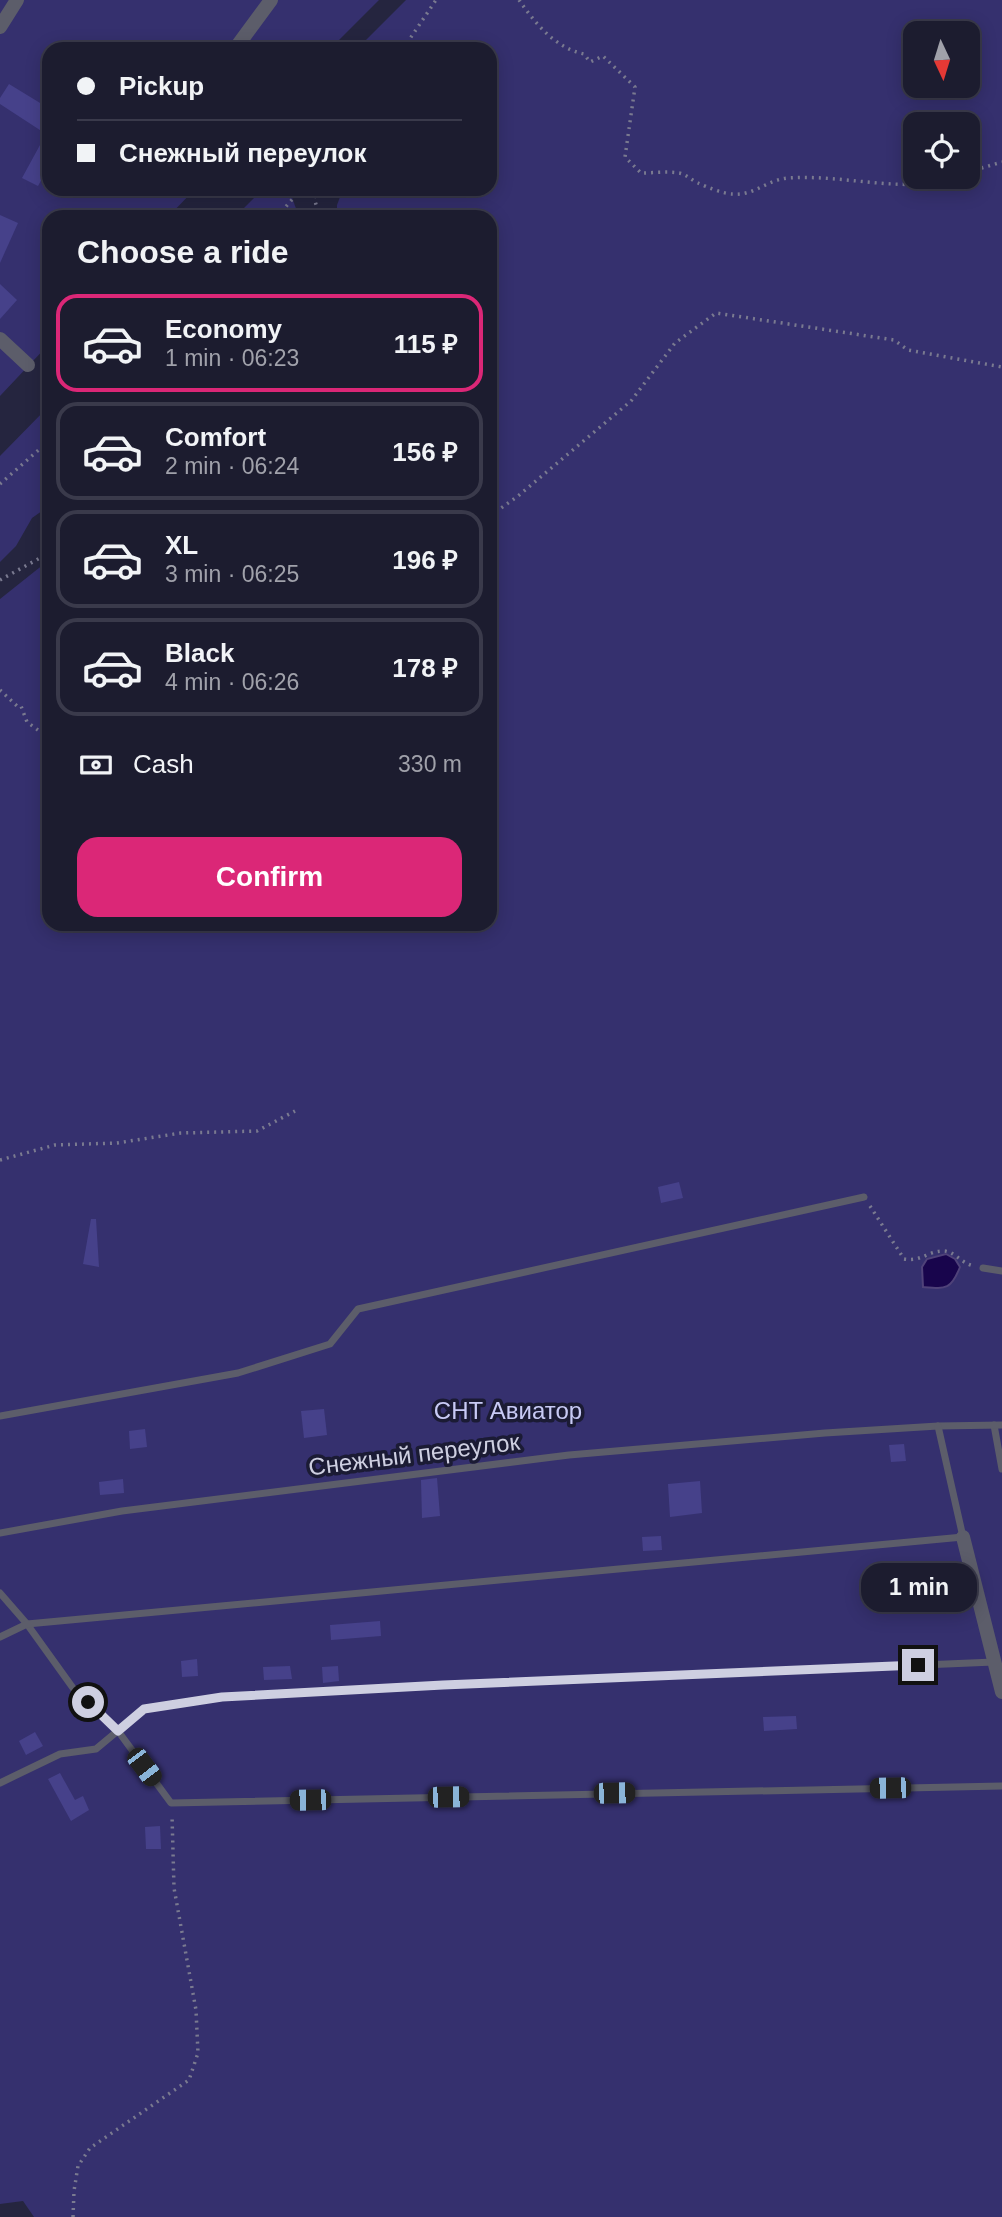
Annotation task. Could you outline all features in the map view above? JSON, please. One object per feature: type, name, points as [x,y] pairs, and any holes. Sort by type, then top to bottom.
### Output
[{"type":"street","points":[[0,26],[17,0]]},
{"type":"street","points":[[240,42],[271,0]]},
{"type":"street","points":[[0,339],[28,365]]},
{"type":"street","points":[[962,1536],[1002,1692]]},
{"type":"lane","points":[[0,1416],[238,1373],[330,1344],[358,1309],[864,1197]]},
{"type":"lane","points":[[983,1268],[1002,1271]]},
{"type":"lane","points":[[998,1425],[1002,1469]]},
{"type":"lane","name":"Снежный переулок","points":[[0,1533],[122,1510],[569,1455],[825,1433],[998,1425]]},
{"type":"lane","points":[[0,1637],[27,1624],[962,1536],[937,1426]]},
{"type":"lane","points":[[0,1593],[27,1624],[74,1688],[118,1731],[171,1803],[1002,1786]]},
{"type":"lane","points":[[0,1783],[60,1754],[96,1749],[144,1709],[222,1697],[995,1662]]},
{"type":"path","points":[[408,42],[436,0]]},
{"type":"path","points":[[519,0],[547,34],[568,51],[584,54],[590,62],[603,56],[635,87],[625,157],[641,173],[680,173],[732,194],[749,194],[764,184],[788,178],[853,179],[903,184]]},
{"type":"path","points":[[980,169],[1002,162]]},
{"type":"path","points":[[283,210],[295,196]]},
{"type":"path","points":[[497,511],[631,401],[675,343],[716,313],[894,340],[908,350],[1002,367]]},
{"type":"path","points":[[0,484],[42,447]]},
{"type":"path","points":[[0,580],[42,557]]},
{"type":"path","points":[[0,690],[20,706],[27,722],[42,733]]},
{"type":"path","points":[[0,1160],[55,1145],[117,1143],[181,1133],[257,1131],[295,1111]]},
{"type":"path","points":[[864,1197],[884,1224],[904,1259],[914,1261],[940,1251],[948,1251],[964,1264],[983,1268]]},
{"type":"path","points":[[73,2217],[78,2166],[90,2148],[189,2080],[198,2053],[196,2010],[173,1888],[171,1803]]},
{"type":"green space","points":[[0,0],[379,0],[337,42],[42,42],[42,196],[188,196],[175,210],[42,210],[42,351],[0,396]]},
{"type":"green space","name":"СНТ Авиатор","points":[[406,0],[1002,0],[1002,2217],[34,2217],[23,2201],[0,2204],[0,599],[42,566],[42,931],[497,931],[497,210],[337,210],[340,196],[497,196],[497,42],[364,42]]},
{"type":"green space","points":[[256,196],[292,196],[296,210],[242,210]]},
{"type":"green space","points":[[42,413],[42,511],[32,518],[16,546],[0,562],[0,456]]},
{"type":"shaded area","points":[[946,1254],[955,1259],[960,1267],[954,1280],[942,1288],[923,1287],[922,1267],[927,1259]]},
{"type":"building","points":[[9,84],[42,104],[42,131],[0,104],[0,98]]},
{"type":"building","points":[[42,141],[42,179],[38,186],[22,178]]},
{"type":"building","points":[[0,215],[18,223],[0,263]]},
{"type":"building","points":[[0,284],[17,300],[0,319]]},
{"type":"building","points":[[679,1182],[683,1198],[661,1203],[658,1187]]},
{"type":"building","points":[[91,1219],[96,1219],[99,1267],[83,1264]]},
{"type":"building","points":[[324,1409],[327,1435],[304,1438],[301,1411]]},
{"type":"building","points":[[145,1429],[147,1447],[130,1449],[129,1431]]},
{"type":"building","points":[[904,1444],[906,1461],[891,1462],[889,1445]]},
{"type":"building","points":[[437,1478],[440,1516],[422,1518],[421,1480]]},
{"type":"building","points":[[123,1479],[124,1493],[100,1495],[99,1482]]},
{"type":"building","points":[[700,1481],[702,1513],[670,1517],[668,1484]]},
{"type":"building","points":[[661,1536],[662,1550],[643,1551],[642,1537]]},
{"type":"building","points":[[380,1621],[381,1636],[331,1640],[330,1625]]},
{"type":"building","points":[[197,1659],[198,1676],[182,1677],[181,1661]]},
{"type":"building","points":[[290,1666],[292,1679],[264,1680],[263,1667]]},
{"type":"building","points":[[338,1666],[339,1681],[323,1683],[322,1667]]},
{"type":"building","points":[[796,1716],[797,1729],[764,1731],[763,1717]]},
{"type":"building","points":[[35,1732],[43,1746],[26,1755],[19,1741]]},
{"type":"building","points":[[60,1773],[75,1800],[83,1796],[89,1810],[71,1821],[48,1779]]},
{"type":"building","points":[[160,1826],[161,1849],[146,1849],[145,1827]]},
{"type":"route","points":[[88,1702],[118,1731],[144,1709],[222,1697],[918,1665]]}]
